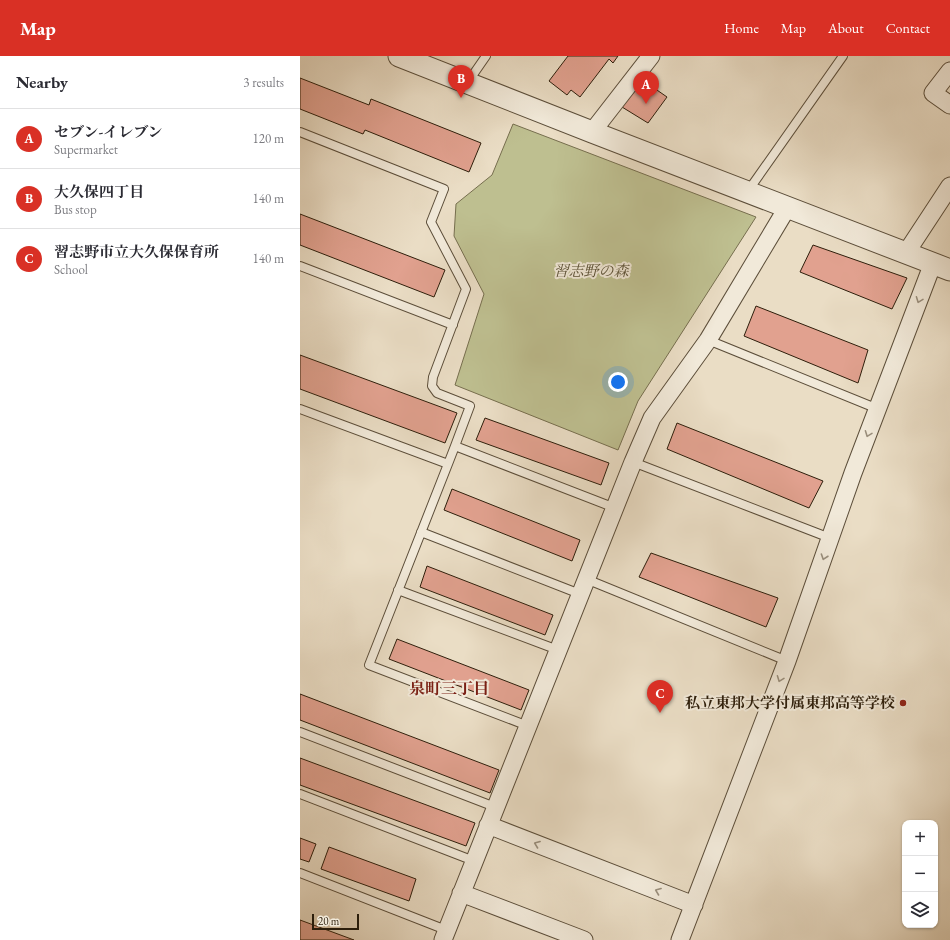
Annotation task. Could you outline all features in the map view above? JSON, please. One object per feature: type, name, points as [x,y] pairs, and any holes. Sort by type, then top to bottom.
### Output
[{"type":"street","points":[[399,56],[942,267],[878,409],[830,538],[787,661],[680,940]]},
{"type":"street","points":[[592,132],[651,56]]},
{"type":"street","points":[[950,72],[933,94],[950,105]]},
{"type":"street","points":[[906,253],[950,186]]},
{"type":"street","points":[[445,935],[633,462],[652,418],[708,340],[787,208]]},
{"type":"street","points":[[488,825],[694,905]]},
{"type":"street","points":[[461,893],[584,940]]},
{"type":"lane","points":[[467,83],[486,56]]},
{"type":"lane","points":[[747,192],[843,56]]},
{"type":"lane","points":[[300,132],[444,189],[431,222],[466,289],[433,377],[432,386],[437,393],[470,406],[369,665],[528,726]]},
{"type":"lane","points":[[300,266],[453,325]]},
{"type":"lane","points":[[708,340],[878,409]]},
{"type":"lane","points":[[300,409],[448,464]]},
{"type":"lane","points":[[455,446],[615,508]]},
{"type":"lane","points":[[633,462],[830,538]]},
{"type":"lane","points":[[421,532],[583,587],[787,661]]},
{"type":"lane","points":[[398,590],[558,650]]},
{"type":"lane","points":[[300,732],[495,807]]},
{"type":"lane","points":[[300,794],[474,861]]},
{"type":"lane","points":[[300,873],[445,935]]},
{"type":"green space","name":"習志野の森","points":[[513,124],[756,217],[638,401],[618,450],[455,385],[484,294],[454,236],[456,204],[492,175]]},
{"type":"building","points":[[568,56],[618,56],[613,63],[609,59],[580,97],[571,90],[567,95],[549,81]]},
{"type":"building","points":[[300,78],[369,105],[371,99],[481,143],[469,172],[365,130],[363,134],[300,109]]},
{"type":"building","points":[[641,79],[667,97],[648,123],[622,107]]},
{"type":"building","points":[[300,214],[445,270],[434,297],[300,245]]},
{"type":"building","points":[[813,245],[907,278],[892,309],[800,272]]},
{"type":"building","points":[[756,306],[868,350],[858,383],[744,336]]},
{"type":"building","points":[[300,355],[457,413],[445,443],[300,389]]},
{"type":"building","points":[[485,418],[609,463],[601,485],[476,440]]},
{"type":"building","points":[[677,423],[823,481],[809,508],[667,449]]},
{"type":"building","points":[[452,489],[580,540],[572,561],[444,510]]},
{"type":"building","points":[[651,553],[778,598],[766,627],[639,577]]},
{"type":"building","points":[[427,566],[553,615],[545,635],[420,587]]},
{"type":"building","points":[[397,639],[529,690],[521,710],[389,659]]},
{"type":"building","points":[[300,694],[499,770],[490,793],[300,720]]},
{"type":"building","points":[[300,758],[475,823],[466,846],[300,785]]},
{"type":"building","points":[[300,838],[316,844],[309,862],[300,859]]},
{"type":"building","points":[[329,847],[416,879],[409,901],[321,869]]},
{"type":"building","points":[[300,920],[354,940],[300,940]]},
{"type":"place","name":"大久保四丁目","points":[[461,98]]},
{"type":"place","name":"セブン-イレブン","points":[[646,104]]},
{"type":"place","name":"私立東邦大学付属東邦高等学校","points":[[903,703]]},
{"type":"place","name":"習志野市立大久保保育所","points":[[660,713]]},
{"type":"district","name":"泉町三丁目","points":[[449,688]]}]
